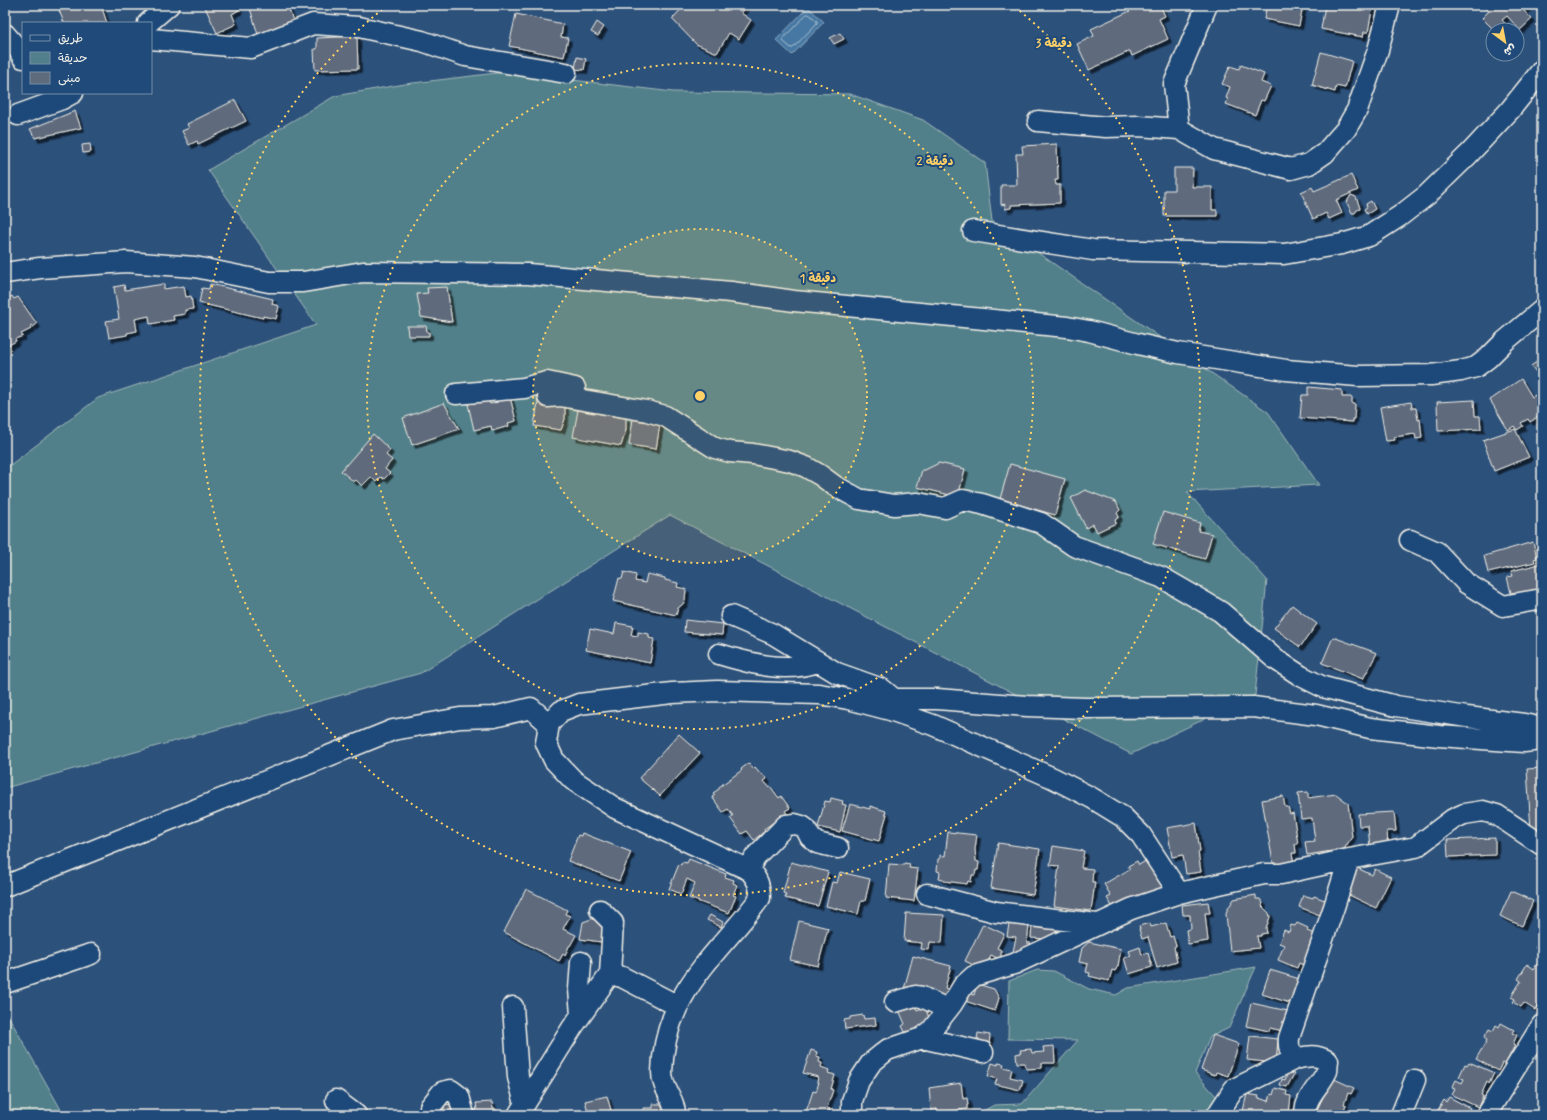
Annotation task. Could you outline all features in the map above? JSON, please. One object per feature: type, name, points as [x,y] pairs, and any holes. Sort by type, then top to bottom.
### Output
[{"type":"street","points":[[149,22],[169,5]]},
{"type":"street","points":[[1179,129],[1174,84],[1207,5]]},
{"type":"street","points":[[1038,121],[1106,127],[1138,126],[1179,129],[1214,149],[1291,169],[1309,164],[1325,153],[1333,144],[1346,129],[1357,110],[1378,50],[1390,5]]},
{"type":"street","points":[[152,39],[251,48],[313,24],[358,27],[422,41],[465,56],[566,73]]},
{"type":"street","points":[[5,34],[18,49],[22,56]]},
{"type":"street","points":[[5,59],[22,64]]},
{"type":"street","points":[[973,231],[1093,250],[1284,254],[1342,244],[1369,236],[1400,216],[1427,195],[1469,154],[1510,110],[1542,70]]},
{"type":"street","points":[[11,117],[26,109],[30,101],[30,94]]},
{"type":"street","points":[[11,117],[62,99],[71,94]]},
{"type":"street","points":[[5,273],[40,268],[126,262],[195,267],[269,282],[303,282],[363,272],[528,274],[731,292],[794,301],[1067,327],[1178,353],[1286,370],[1358,376],[1432,375],[1461,371],[1476,367],[1542,310]]},
{"type":"street","points":[[456,394],[524,388],[546,382],[569,386],[608,396],[647,411],[665,416],[715,448],[730,452],[753,454],[790,461],[806,467],[848,494],[859,499],[894,505],[918,503],[945,508],[963,500],[982,504],[1041,523],[1074,546],[1161,578],[1220,612],[1275,659],[1301,676],[1323,687],[1396,706],[1467,718],[1524,724],[1542,728]]},
{"type":"street","points":[[548,397],[560,396],[647,411]]},
{"type":"street","points":[[1410,540],[1437,552],[1466,582],[1504,606],[1542,599]]},
{"type":"street","points":[[730,616],[773,634],[837,673],[882,689],[894,699]]},
{"type":"street","points":[[718,654],[749,663],[779,668],[804,666],[818,662]]},
{"type":"street","points":[[675,1115],[674,1105],[666,1091],[662,1074],[668,1030],[686,988],[760,898],[760,885],[755,876],[749,870],[615,808],[573,780],[554,760],[546,743],[549,724],[561,711],[579,704],[672,692],[716,691],[812,694],[848,699],[890,710],[933,725],[1053,778],[1092,798],[1123,817],[1141,835],[1179,893]]},
{"type":"street","points":[[848,699],[937,699],[1027,706],[1085,708],[1253,707],[1316,715],[1370,728],[1439,736],[1524,742],[1542,740]]},
{"type":"street","points":[[5,886],[393,730],[460,718],[494,717],[531,708],[549,724]]},
{"type":"street","points":[[852,1115],[852,1101],[859,1081],[871,1063],[888,1050],[922,1038],[931,1031],[963,986],[974,976],[1014,964],[1051,948],[1096,924],[1131,909],[1179,893],[1264,874],[1281,874],[1349,859],[1416,847],[1453,819],[1464,814],[1482,811],[1497,815],[1542,844]]},
{"type":"street","points":[[749,870],[755,857],[786,825],[795,824],[802,826],[817,844],[838,848]]},
{"type":"street","points":[[1295,1059],[1288,1047],[1288,1038],[1334,907],[1349,859]]},
{"type":"street","points":[[927,894],[996,912],[1096,924]]},
{"type":"street","points":[[521,1109],[581,1015],[610,974],[613,923],[600,910]]},
{"type":"street","points":[[5,983],[91,954]]},
{"type":"street","points":[[581,962],[579,989],[581,1015]]},
{"type":"street","points":[[610,974],[622,977],[678,1006]]},
{"type":"street","points":[[895,1002],[915,996],[922,997],[948,1009]]},
{"type":"street","points":[[513,1007],[521,1109]]},
{"type":"street","points":[[1486,1115],[1542,1025]]},
{"type":"street","points":[[922,1038],[982,1052]]},
{"type":"street","points":[[1217,1115],[1234,1089],[1295,1059],[1308,1056],[1318,1056],[1328,1061],[1327,1070],[1313,1091],[1304,1110],[1305,1115]]},
{"type":"street","points":[[1401,1115],[1414,1080]]},
{"type":"street","points":[[430,1107],[442,1092],[451,1090],[459,1096],[464,1115]]},
{"type":"street","points":[[336,1100],[356,1115]]},
{"type":"green space","points":[[505,72],[673,92],[850,94],[923,120],[985,163],[992,221],[1268,412],[1319,485],[1187,492],[1267,580],[1255,695],[1131,754],[670,515],[421,673],[5,788],[5,469],[98,398],[316,325],[208,170],[335,96],[405,84]]},
{"type":"green space","points":[[1256,967],[1229,1028],[1210,1037],[1195,1073],[1217,1097],[1208,1115],[976,1115],[994,1105],[1022,1104],[1078,1040],[1008,1039],[1009,981],[1037,970],[1054,971],[1089,989],[1116,995],[1128,988]]},
{"type":"green space","points":[[5,1010],[64,1115],[5,1115]]},
{"type":"water","points":[[808,7],[824,22],[792,55],[776,40]]},
{"type":"building","points":[[76,5],[101,5],[107,22],[64,22],[59,10]]},
{"type":"building","points":[[204,5],[236,5],[239,10],[232,14],[236,24],[217,33]]},
{"type":"building","points":[[249,5],[290,5],[288,6],[295,27],[259,38]]},
{"type":"building","points":[[685,5],[746,5],[741,13],[751,20],[739,39],[729,33],[717,53],[696,44],[672,19]]},
{"type":"building","points":[[1127,5],[1160,5],[1165,16],[1159,19],[1168,39],[1132,56],[1130,51],[1089,70],[1077,44],[1094,36],[1091,29],[1130,11]]},
{"type":"building","points":[[1267,5],[1303,5],[1299,26],[1264,19]]},
{"type":"building","points":[[1325,5],[1373,5],[1368,32],[1364,32],[1363,37],[1321,29]]},
{"type":"building","points":[[1487,5],[1531,5],[1524,11],[1532,19],[1525,25],[1525,22],[1513,22],[1507,16],[1502,20],[1504,22],[1486,22],[1482,18],[1489,11],[1485,7]]},
{"type":"building","points":[[1532,5],[1542,5],[1542,16]]},
{"type":"building","points":[[516,14],[563,24],[561,37],[568,38],[564,57],[509,46]]},
{"type":"building","points":[[597,22],[604,27],[598,36],[591,32]]},
{"type":"building","points":[[840,33],[844,39],[834,44],[830,38]]},
{"type":"building","points":[[357,36],[358,69],[315,70],[314,49],[317,49],[317,38]]},
{"type":"building","points":[[1321,52],[1352,61],[1345,88],[1336,86],[1335,92],[1312,85]]},
{"type":"building","points":[[577,57],[586,59],[584,70],[575,69]]},
{"type":"building","points":[[1241,65],[1264,74],[1261,82],[1271,86],[1264,101],[1261,100],[1255,115],[1226,104],[1228,99],[1226,98],[1230,87],[1222,84],[1230,66],[1239,69]]},
{"type":"building","points":[[235,100],[246,121],[198,144],[197,141],[189,145],[182,131],[189,128],[187,124]]},
{"type":"building","points":[[75,111],[81,128],[35,138],[30,129]]},
{"type":"building","points":[[90,144],[91,152],[83,153],[82,145]]},
{"type":"building","points":[[1057,144],[1058,180],[1055,180],[1056,185],[1060,185],[1060,203],[1011,205],[1011,208],[1005,209],[1005,204],[1001,205],[1001,185],[1017,185],[1016,154],[1023,154],[1022,146]]},
{"type":"building","points":[[1174,168],[1193,168],[1192,187],[1212,187],[1212,210],[1217,210],[1217,216],[1164,216],[1164,190],[1174,190]]},
{"type":"building","points":[[1351,175],[1358,190],[1336,200],[1342,213],[1329,219],[1326,213],[1313,219],[1301,192],[1312,187],[1314,191]]},
{"type":"building","points":[[1351,195],[1356,197],[1360,209],[1355,213],[1352,213],[1347,203]]},
{"type":"building","points":[[1371,201],[1375,209],[1367,214],[1364,209],[1367,207],[1366,204]]},
{"type":"building","points":[[164,284],[164,289],[184,286],[186,297],[191,296],[193,309],[185,310],[185,314],[173,316],[174,320],[150,324],[149,316],[135,319],[137,331],[127,333],[127,335],[109,338],[106,321],[119,319],[114,287],[124,285],[125,290]]},
{"type":"building","points":[[210,284],[273,299],[272,304],[279,306],[276,319],[263,316],[263,318],[199,303],[202,288],[209,289]]},
{"type":"building","points":[[447,287],[452,322],[421,317],[417,294],[428,293],[427,288]]},
{"type":"building","points":[[12,296],[14,299],[18,297],[37,324],[33,327],[32,325],[30,326],[31,329],[21,334],[23,336],[15,339],[16,341],[7,346],[8,347],[5,350],[5,300]]},
{"type":"building","points":[[407,326],[426,326],[429,336],[408,336]]},
{"type":"building","points":[[1542,358],[1542,379],[1531,366]]},
{"type":"building","points":[[1521,379],[1532,397],[1535,395],[1539,402],[1537,403],[1542,411],[1539,413],[1541,415],[1530,422],[1528,419],[1521,423],[1523,426],[1517,430],[1514,426],[1508,430],[1490,400]]},
{"type":"building","points":[[1308,387],[1342,390],[1342,397],[1352,397],[1352,404],[1355,404],[1354,419],[1352,419],[1352,422],[1300,418],[1302,395],[1308,395]]},
{"type":"building","points":[[510,397],[516,421],[508,423],[509,426],[492,431],[491,426],[474,430],[468,404],[488,399],[490,404]]},
{"type":"building","points":[[1474,400],[1475,416],[1480,416],[1481,429],[1438,431],[1437,402]]},
{"type":"building","points":[[538,402],[565,406],[565,419],[561,430],[534,426]]},
{"type":"building","points":[[1411,402],[1412,408],[1416,408],[1418,420],[1420,419],[1422,438],[1416,439],[1415,434],[1394,437],[1395,440],[1386,441],[1380,407]]},
{"type":"building","points":[[444,403],[459,429],[412,445],[403,418]]},
{"type":"building","points":[[578,410],[626,418],[626,430],[621,446],[573,437]]},
{"type":"building","points":[[633,419],[660,424],[656,449],[629,445]]},
{"type":"building","points":[[1515,429],[1529,457],[1494,471],[1483,440]]},
{"type":"building","points":[[373,434],[390,450],[386,455],[392,460],[385,469],[390,473],[384,479],[381,477],[376,482],[371,477],[362,486],[356,480],[354,482],[341,471]]},
{"type":"building","points":[[939,463],[965,469],[958,497],[917,487],[922,470]]},
{"type":"building","points":[[1010,464],[1065,479],[1055,515],[1000,499]]},
{"type":"building","points":[[1085,490],[1116,502],[1120,510],[1117,513],[1119,517],[1115,520],[1116,523],[1097,532],[1093,524],[1086,528],[1071,498]]},
{"type":"building","points":[[1163,512],[1200,523],[1198,531],[1212,534],[1205,559],[1153,544]]},
{"type":"building","points":[[1533,542],[1537,558],[1534,559],[1535,562],[1488,573],[1484,556]]},
{"type":"building","points":[[1540,564],[1542,573],[1542,591],[1517,597],[1516,592],[1511,593],[1507,577],[1513,576],[1511,571]]},
{"type":"building","points":[[624,572],[636,575],[635,581],[645,583],[647,574],[678,583],[677,587],[686,589],[685,600],[678,608],[676,615],[613,601],[619,578],[622,579]]},
{"type":"building","points":[[1292,605],[1317,624],[1300,647],[1274,628]]},
{"type":"building","points":[[685,620],[723,624],[722,635],[684,632]]},
{"type":"building","points":[[616,623],[633,626],[631,635],[638,636],[638,632],[649,634],[649,638],[654,639],[650,663],[586,650],[590,629],[614,634]]},
{"type":"building","points":[[1333,637],[1377,653],[1363,679],[1322,663]]},
{"type":"building","points":[[679,734],[700,753],[660,796],[639,778]]},
{"type":"building","points":[[749,763],[753,769],[755,767],[762,775],[763,774],[767,779],[764,781],[779,798],[781,796],[790,808],[785,811],[788,815],[779,821],[778,819],[764,829],[765,831],[754,840],[747,831],[742,834],[730,818],[733,816],[728,809],[723,812],[712,797],[715,795],[713,793],[719,789],[719,787]]},
{"type":"building","points":[[1542,768],[1542,829],[1531,830],[1527,769]]},
{"type":"building","points":[[1308,792],[1308,798],[1336,794],[1348,803],[1352,837],[1344,849],[1307,855],[1305,842],[1315,841],[1312,818],[1301,819],[1298,793]]},
{"type":"building","points":[[1283,796],[1285,807],[1288,807],[1290,814],[1293,813],[1298,844],[1295,844],[1296,853],[1292,853],[1294,864],[1274,868],[1262,800]]},
{"type":"building","points":[[831,798],[843,801],[842,804],[846,805],[840,832],[818,827],[825,801],[830,802]]},
{"type":"building","points":[[850,804],[870,809],[870,806],[886,811],[885,814],[887,814],[879,841],[842,831]]},
{"type":"building","points":[[1394,812],[1396,831],[1387,831],[1388,846],[1370,848],[1368,826],[1359,826],[1358,814]]},
{"type":"building","points":[[1196,823],[1201,872],[1186,874],[1183,855],[1172,857],[1167,828]]},
{"type":"building","points":[[948,832],[977,835],[975,849],[976,861],[979,862],[978,870],[976,870],[975,875],[972,875],[971,882],[968,881],[967,884],[939,879],[940,872],[937,871],[938,859],[940,859],[940,855],[945,856]]},
{"type":"building","points":[[582,833],[631,852],[619,881],[568,861],[578,835],[581,836]]},
{"type":"building","points":[[1495,838],[1495,855],[1448,857],[1447,840]]},
{"type":"building","points":[[998,843],[1040,849],[1033,895],[991,888]]},
{"type":"building","points":[[1053,846],[1084,851],[1081,868],[1093,869],[1092,882],[1095,882],[1091,911],[1054,906],[1059,866],[1050,865]]},
{"type":"building","points":[[1152,857],[1169,889],[1117,914],[1107,898],[1111,896],[1104,884],[1130,869],[1128,866],[1137,861],[1139,865]]},
{"type":"building","points":[[689,859],[726,874],[725,877],[734,880],[733,883],[737,885],[733,895],[736,896],[729,913],[689,898],[695,883],[687,879],[681,894],[669,889],[679,864],[681,865],[682,862],[687,863]]},
{"type":"building","points":[[791,862],[828,872],[818,906],[785,898],[786,894],[783,893]]},
{"type":"building","points":[[904,863],[910,864],[909,868],[918,869],[914,901],[886,898],[889,864],[904,865]]},
{"type":"building","points":[[1357,868],[1372,875],[1375,869],[1391,877],[1376,908],[1345,893]]},
{"type":"building","points":[[840,872],[870,879],[865,901],[861,901],[858,914],[826,906],[832,882],[837,883]]},
{"type":"building","points":[[526,889],[567,910],[565,914],[570,916],[563,929],[576,935],[565,956],[563,954],[559,961],[504,932]]},
{"type":"building","points":[[1511,891],[1533,901],[1522,926],[1500,916]]},
{"type":"building","points":[[1256,895],[1256,899],[1260,899],[1263,903],[1262,906],[1269,913],[1270,917],[1266,928],[1267,933],[1257,936],[1259,948],[1230,951],[1226,914],[1227,910],[1234,899]]},
{"type":"building","points":[[1303,895],[1313,898],[1314,896],[1330,902],[1325,917],[1299,907]]},
{"type":"building","points":[[1208,902],[1210,913],[1205,913],[1208,941],[1188,944],[1186,930],[1191,929],[1190,915],[1183,915],[1182,905]]},
{"type":"building","points":[[906,913],[944,915],[942,943],[930,942],[929,950],[921,949],[922,943],[904,941]]},
{"type":"building","points":[[710,915],[723,922],[721,927],[707,920]]},
{"type":"building","points":[[594,918],[611,927],[608,943],[580,939],[583,922]]},
{"type":"building","points":[[799,921],[828,928],[818,966],[790,960]]},
{"type":"building","points":[[1150,923],[1151,927],[1166,923],[1170,937],[1173,936],[1176,946],[1174,947],[1177,962],[1157,968],[1148,937],[1142,939],[1139,929],[1139,926]]},
{"type":"building","points":[[1297,923],[1308,928],[1307,931],[1318,935],[1305,966],[1299,963],[1297,968],[1278,960],[1284,945],[1279,943],[1284,930],[1289,932],[1291,925],[1295,926]]},
{"type":"building","points":[[983,924],[1004,934],[997,948],[1001,950],[1001,960],[991,955],[984,970],[965,961]]},
{"type":"building","points":[[1009,924],[1029,926],[1027,943],[1031,943],[1030,953],[1013,952],[1016,937],[1007,936]]},
{"type":"building","points":[[1032,925],[1056,925],[1056,932],[1060,932],[1060,940],[1031,938]]},
{"type":"building","points":[[1542,938],[1542,952],[1535,948]]},
{"type":"building","points":[[1089,942],[1121,949],[1118,966],[1115,971],[1112,970],[1109,981],[1089,976],[1090,973],[1086,972],[1088,964],[1079,962],[1082,948]]},
{"type":"building","points":[[1140,947],[1142,955],[1148,953],[1152,967],[1129,974],[1124,958],[1131,956],[1129,951]]},
{"type":"building","points":[[913,956],[951,966],[945,988],[953,991],[950,1001],[904,989]]},
{"type":"building","points":[[1527,964],[1534,969],[1537,964],[1542,967],[1542,1007],[1538,1005],[1535,1010],[1524,1003],[1521,1007],[1513,1002],[1515,999],[1511,997],[1521,981],[1518,979]]},
{"type":"building","points":[[1270,970],[1303,980],[1296,1005],[1262,994]]},
{"type":"building","points":[[977,984],[994,989],[999,998],[995,1011],[965,1001],[965,992],[974,995]]},
{"type":"building","points":[[913,1002],[917,1010],[925,1007],[929,1018],[934,1024],[907,1036],[902,1026],[905,1024],[898,1008]]},
{"type":"building","points":[[1251,1003],[1288,1011],[1283,1031],[1270,1028],[1269,1031],[1246,1026]]},
{"type":"building","points":[[863,1015],[864,1019],[875,1018],[876,1025],[845,1029],[844,1020],[850,1019],[850,1017]]},
{"type":"building","points":[[1501,1023],[1514,1030],[1512,1033],[1517,1035],[1513,1044],[1515,1045],[1505,1065],[1502,1063],[1498,1071],[1476,1059],[1487,1040],[1484,1038],[1489,1029],[1493,1031],[1496,1025],[1499,1027]]},
{"type":"building","points":[[978,1033],[990,1035],[989,1046],[976,1045]]},
{"type":"building","points":[[1213,1035],[1239,1044],[1228,1076],[1216,1072],[1215,1075],[1201,1070]]},
{"type":"building","points":[[1250,1036],[1278,1039],[1276,1063],[1247,1060]]},
{"type":"building","points":[[1054,1046],[1055,1063],[1042,1063],[1042,1068],[1026,1069],[1025,1063],[1017,1063],[1016,1054],[1021,1053],[1020,1050],[1031,1049],[1032,1053],[1044,1052],[1043,1047]]},
{"type":"building","points":[[811,1050],[817,1052],[816,1056],[820,1057],[819,1062],[822,1063],[821,1067],[829,1070],[828,1073],[835,1075],[831,1089],[833,1090],[827,1108],[830,1109],[828,1115],[816,1115],[806,1112],[813,1091],[816,1092],[819,1082],[817,1082],[818,1077],[803,1073]]},
{"type":"building","points":[[1469,1062],[1494,1073],[1489,1084],[1487,1082],[1481,1095],[1483,1096],[1478,1107],[1452,1095],[1455,1089],[1452,1088],[1456,1080],[1462,1083],[1464,1079],[1459,1077],[1465,1064],[1467,1065]]},
{"type":"building","points":[[992,1063],[998,1065],[998,1063],[1004,1064],[1003,1067],[1012,1069],[1010,1077],[1023,1080],[1020,1090],[995,1084],[997,1079],[988,1076]]},
{"type":"building","points":[[1288,1072],[1294,1074],[1287,1087],[1280,1085],[1282,1079],[1285,1080]]},
{"type":"building","points":[[1332,1078],[1354,1088],[1351,1094],[1348,1093],[1344,1104],[1346,1105],[1341,1115],[1315,1114]]},
{"type":"building","points":[[961,1083],[963,1099],[967,1098],[967,1109],[937,1113],[937,1109],[931,1110],[929,1088]]},
{"type":"building","points":[[1275,1088],[1287,1091],[1286,1095],[1291,1096],[1289,1113],[1286,1113],[1285,1115],[1242,1115],[1247,1094],[1259,1096],[1258,1098],[1269,1101]]},
{"type":"building","points":[[607,1096],[611,1110],[609,1111],[610,1115],[589,1115],[585,1101]]},
{"type":"building","points":[[1449,1097],[1470,1108],[1467,1115],[1439,1115],[1436,1113],[1444,1100],[1446,1102]]},
{"type":"building","points":[[492,1102],[493,1109],[496,1109],[496,1115],[474,1115],[474,1110],[477,1110],[476,1103]]},
{"type":"building","points":[[444,1104],[454,1105],[453,1115],[444,1115]]},
{"type":"building","points":[[653,1104],[671,1104],[671,1114],[643,1115],[643,1108],[653,1108]]}]
